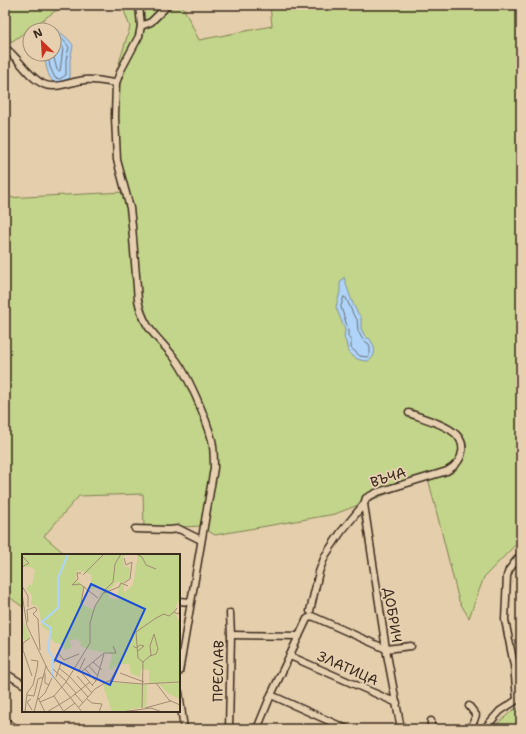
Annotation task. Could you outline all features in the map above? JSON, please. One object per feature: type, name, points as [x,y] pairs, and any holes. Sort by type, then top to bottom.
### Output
[{"type":"street","points":[[139,5],[141,26],[139,36],[121,70],[116,83],[115,117],[117,160],[130,212],[141,312],[147,326],[174,357],[185,374],[201,410],[212,441],[214,468],[180,666]]},
{"type":"street","points":[[141,26],[151,22],[168,5]]},
{"type":"street","points":[[5,48],[33,77],[44,85],[54,86],[86,80],[116,83]]},
{"type":"street","name":"ВЪЧА","points":[[257,729],[306,619],[310,614],[319,572],[325,556],[341,532],[364,504],[366,498],[373,494],[447,471],[455,465],[461,457],[463,446],[457,434],[446,427],[409,413]]},
{"type":"street","name":"ДОБРИЧ","points":[[364,504],[386,649],[401,729]]},
{"type":"street","points":[[135,529],[179,529],[201,540]]},
{"type":"street","points":[[484,729],[500,711],[519,699],[519,685],[505,620],[507,576],[509,570],[521,554]]},
{"type":"street","points":[[180,601],[190,602]]},
{"type":"street","name":"ПРЕСЛАВ","points":[[229,729],[230,613]]},
{"type":"street","points":[[310,614],[386,649],[411,646]]},
{"type":"street","points":[[231,635],[299,636]]},
{"type":"street","name":"ЗЛАТИЦА","points":[[290,656],[397,703]]},
{"type":"street","points":[[5,673],[22,683]]},
{"type":"street","points":[[271,695],[347,729]]},
{"type":"street","points":[[180,699],[184,729]]},
{"type":"street","points":[[469,706],[476,715],[471,729]]},
{"type":"street","points":[[5,721],[16,729]]},
{"type":"street","points":[[431,721],[431,729]]},
{"type":"green space","points":[[5,5],[64,5],[40,22],[22,22],[22,34],[11,42],[5,21]]},
{"type":"green space","points":[[122,5],[182,5],[199,40],[272,26],[270,5],[521,5],[521,539],[484,577],[469,618],[459,601],[428,478],[335,514],[215,535],[203,528],[211,481],[200,526],[144,529],[143,494],[79,496],[44,536],[65,554],[22,554],[22,606],[5,594],[5,198],[125,192],[117,160],[113,83],[130,27]]},
{"type":"green space","points":[[521,707],[521,729],[491,729],[513,710]]},
{"type":"water","points":[[62,34],[73,45],[70,60],[70,78],[61,83],[57,83],[50,78],[46,62],[62,62]]},
{"type":"water","points":[[344,277],[353,304],[361,317],[361,329],[366,338],[369,338],[374,347],[373,356],[368,361],[359,360],[354,357],[348,350],[344,338],[345,330],[336,307],[340,292],[340,283]]}]
